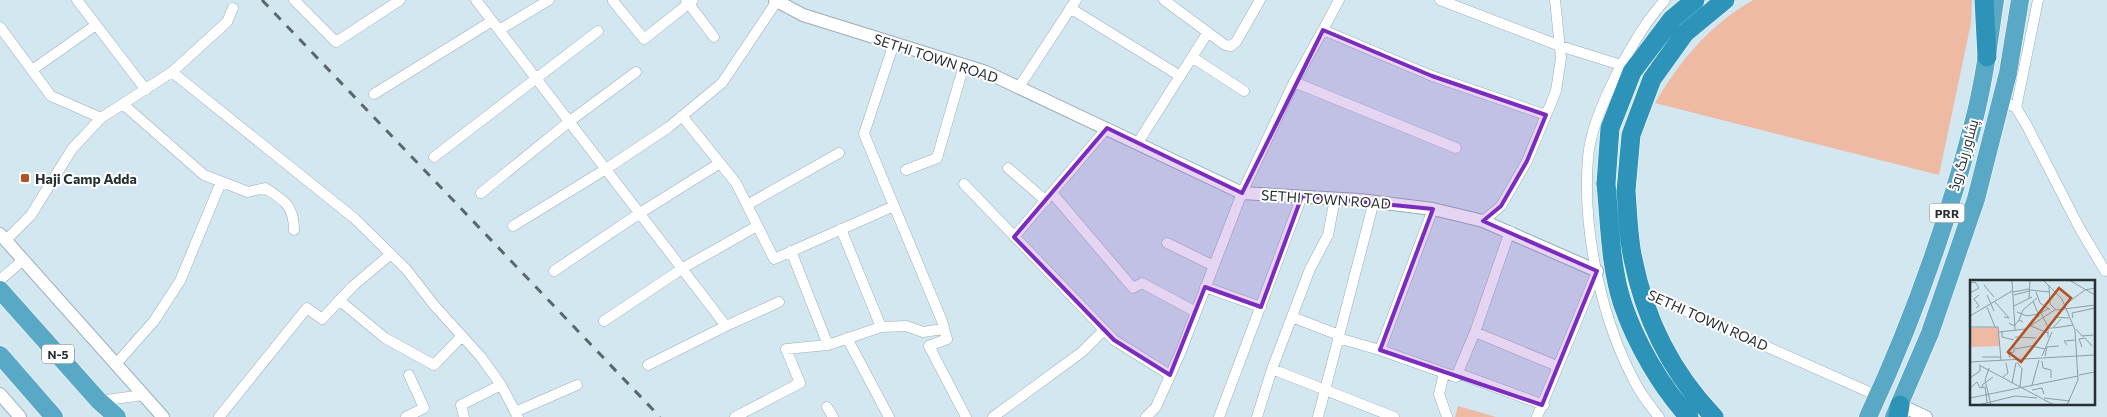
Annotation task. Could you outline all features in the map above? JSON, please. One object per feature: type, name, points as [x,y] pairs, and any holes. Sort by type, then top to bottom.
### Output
[{"type":"highway","points":[[1688,417],[1676,404],[1648,359],[1623,305],[1613,259],[1606,184],[1610,128],[1632,72],[1672,19],[1695,0]]},
{"type":"highway","points":[[1714,417],[1691,393],[1661,346],[1643,300],[1632,258],[1626,191],[1632,135],[1652,79],[1685,33],[1725,0]]},
{"type":"highway","points":[[1984,0],[1987,57]]},
{"type":"highway","name":"پشاور رنگ روڈ","points":[[1868,417],[1936,250],[1973,123],[1987,57],[1995,0]]},
{"type":"highway","name":"پشاور رنگ روڈ","points":[[1897,413],[1930,333],[2009,104],[2020,0]]},
{"type":"highway","name":"N-5","points":[[0,290],[99,401],[117,417]]},
{"type":"highway","points":[[0,355],[54,417]]},
{"type":"street","points":[[294,0],[336,42],[400,0]]},
{"type":"street","points":[[476,0],[726,326]]},
{"type":"street","points":[[499,30],[549,0]]},
{"type":"street","points":[[513,226],[606,169],[682,116],[722,83],[776,0]]},
{"type":"street","name":"SETHI TOWN ROAD","points":[[776,0],[803,15],[986,72],[1242,193],[1374,201],[1433,208],[1483,221],[1510,231],[1878,396]]},
{"type":"street","points":[[1164,0],[1225,45],[1231,46],[1236,42],[1260,0]]},
{"type":"street","points":[[1146,417],[1156,407],[1170,375],[1242,193],[1294,82],[1339,0]]},
{"type":"street","points":[[1440,0],[1560,46],[1621,65]]},
{"type":"street","points":[[1483,221],[1501,206],[1527,161],[1556,91],[1561,58],[1555,0]]},
{"type":"street","points":[[1659,417],[1638,388],[1622,357],[1611,329],[1598,271],[1590,219],[1588,158],[1594,129],[1621,65],[1666,0]]},
{"type":"street","points":[[2038,0],[2009,104],[2105,271]]},
{"type":"street","points":[[613,2],[644,39],[689,1],[714,37]]},
{"type":"street","points":[[83,2],[96,25],[146,90]]},
{"type":"street","points":[[1019,87],[1073,4],[1180,76]]},
{"type":"street","points":[[163,417],[3,237],[32,215],[72,149],[101,118],[124,105],[172,72],[227,22],[233,8]]},
{"type":"street","points":[[374,94],[492,21]]},
{"type":"street","points":[[32,70],[96,25]]},
{"type":"street","points":[[0,27],[51,96],[101,118]]},
{"type":"street","points":[[1323,30],[1432,76],[1546,115]]},
{"type":"street","points":[[434,157],[598,31]]},
{"type":"street","points":[[1137,144],[1208,32]]},
{"type":"street","points":[[894,43],[864,134],[944,329],[947,340],[929,346],[966,417]]},
{"type":"street","points":[[1192,57],[1244,91]]},
{"type":"street","points":[[906,170],[937,158],[964,65]]},
{"type":"street","points":[[172,72],[354,218],[406,268],[434,305],[481,357],[501,385],[517,414],[577,385]]},
{"type":"street","points":[[481,193],[570,121],[636,72]]},
{"type":"street","points":[[1294,82],[1456,148]]},
{"type":"street","points":[[124,105],[204,175],[248,192],[265,188],[285,201],[294,218],[294,230]]},
{"type":"street","points":[[682,116],[736,183],[774,259],[894,206]]},
{"type":"street","points":[[1014,237],[1107,128]]},
{"type":"street","points":[[747,205],[839,153]]},
{"type":"street","points":[[554,270],[720,163]]},
{"type":"street","points":[[1008,168],[1049,197],[1133,288],[1142,283],[1196,312]]},
{"type":"street","points":[[116,364],[154,321],[180,281],[221,182]]},
{"type":"street","points":[[964,184],[1114,340],[1170,375]]},
{"type":"street","points":[[1219,417],[1302,196]]},
{"type":"street","points":[[1257,417],[1272,369],[1310,269],[1328,235],[1335,198]]},
{"type":"street","points":[[1318,417],[1374,201]]},
{"type":"street","points":[[1380,350],[1433,208]]},
{"type":"street","points":[[604,322],[683,268],[757,226]]},
{"type":"street","points":[[840,229],[880,327]]},
{"type":"street","points":[[1292,317],[1338,336],[1456,377],[1475,332],[1510,231]]},
{"type":"street","points":[[1167,243],[1214,266]]},
{"type":"street","points":[[792,251],[828,345]]},
{"type":"street","points":[[219,417],[307,308],[322,320],[353,286],[391,254]]},
{"type":"street","points":[[0,280],[23,260]]},
{"type":"street","points":[[1537,417],[1598,271]]},
{"type":"street","points":[[1206,287],[1261,307]]},
{"type":"street","points":[[340,300],[385,338],[434,365],[462,336]]},
{"type":"street","points":[[648,365],[779,302]]},
{"type":"street","points":[[742,416],[800,383],[786,349],[828,345],[880,327],[906,326],[923,332],[944,329]]},
{"type":"street","points":[[993,417],[1082,352],[1104,330]]},
{"type":"street","points":[[1475,332],[1558,366]]},
{"type":"street","points":[[847,338],[889,417]]},
{"type":"street","points":[[1272,369],[1394,417]]},
{"type":"street","points":[[1457,373],[1543,405]]},
{"type":"street","points":[[1444,374],[1439,394],[1447,417]]},
{"type":"street","points":[[406,417],[424,408],[409,375]]},
{"type":"street","points":[[464,417],[461,406],[501,385]]},
{"type":"street","points":[[0,394],[20,417]]},
{"type":"street","points":[[99,401],[143,395]]},
{"type":"street","points":[[827,407],[833,417]]},
{"type":"street","points":[[1897,413],[1926,417]]},
{"type":"highlighted area","points":[[1323,30],[1432,76],[1546,115],[1527,161],[1501,206],[1483,221],[1597,271],[1542,405],[1380,350],[1433,209],[1302,196],[1261,307],[1205,287],[1170,375],[1114,340],[1014,237],[1107,128],[1242,193]]},
{"type":"shaded area","points":[[1753,0],[1972,0],[1971,23],[1939,175],[1655,103],[1675,72],[1697,45],[1722,21]]},
{"type":"shaded area","points":[[1458,406],[1496,417],[1455,417]]},
{"type":"railway","points":[[262,0],[660,417]]},
{"type":"place","name":"Haji Camp Adda","points":[[25,178]]}]
